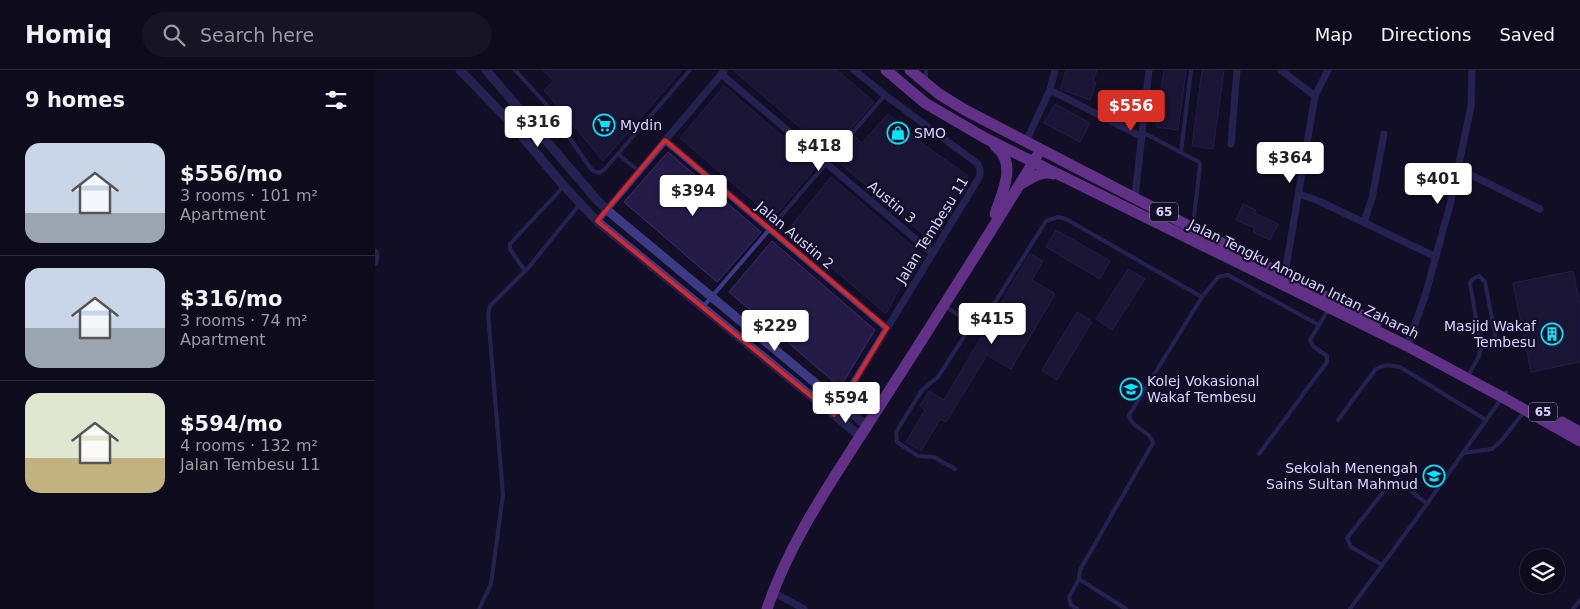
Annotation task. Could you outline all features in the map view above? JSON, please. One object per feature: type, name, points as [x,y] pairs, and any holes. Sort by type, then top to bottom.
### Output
[{"type":"main road","name":"Jalan Tengku Ampuan Intan Zaharah","points":[[886,70],[925,103],[985,138],[1061,176],[1284,280],[1580,432]]},
{"type":"main road","name":"Jalan Tengku Ampuan Intan Zaharah","points":[[910,70],[939,94],[965,110],[1193,227],[1329,308],[1408,343]]},
{"type":"main road","points":[[985,138],[999,148],[1005,157],[1008,170],[990,230]]},
{"type":"main road","points":[[767,609],[773,592],[804,527],[1041,149]]},
{"type":"main road","points":[[1018,186],[1039,174],[1048,172],[1061,176]]},
{"type":"main road","name":"Jalan Tengku Ampuan Intan Zaharah","points":[[1504,394],[1525,410],[1580,441]]},
{"type":"street","points":[[460,70],[508,120],[597,222],[860,436]]},
{"type":"street","points":[[486,70],[607,210],[867,426]]},
{"type":"street","name":"Jalan Tembesu 11","points":[[834,415],[979,176],[980,168],[978,164],[854,70]]},
{"type":"street","points":[[1026,141],[1050,90],[1055,70]]},
{"type":"street","points":[[1135,197],[1149,70]]},
{"type":"street","points":[[1231,144],[1237,70]]},
{"type":"street","points":[[1281,70],[1315,96]]},
{"type":"street","points":[[1284,280],[1315,96],[1327,70]]},
{"type":"street","points":[[1408,343],[1425,296],[1450,205],[1471,107],[1472,70]]},
{"type":"street","points":[[597,222],[721,71]]},
{"type":"street","name":"Austin 3","points":[[721,71],[932,253]]},
{"type":"street","points":[[1050,90],[1142,134]]},
{"type":"street","points":[[1363,222],[1372,198],[1383,134]]},
{"type":"street","name":"Jalan Austin 2","points":[[665,140],[887,328]]},
{"type":"street","points":[[1457,168],[1540,209]]},
{"type":"street","points":[[1299,194],[1319,201],[1436,257]]},
{"type":"street","points":[[375,252],[375,262]]},
{"type":"street","points":[[773,592],[804,609]]},
{"type":"lane","points":[[515,70],[545,103],[592,170],[599,173],[605,169],[690,70]]},
{"type":"lane","points":[[925,83],[926,70]]},
{"type":"lane","points":[[1181,152],[1191,70]]},
{"type":"lane","points":[[702,308],[885,95]]},
{"type":"lane","points":[[1142,134],[1199,162],[1201,166],[1193,227]]},
{"type":"lane","points":[[618,154],[639,171]]},
{"type":"lane","points":[[525,271],[510,249],[510,244],[564,186]]},
{"type":"lane","points":[[479,609],[491,584],[503,495],[488,314],[490,306],[525,271],[580,204]]},
{"type":"lane","points":[[943,305],[972,324],[979,325],[1046,221],[1058,217],[1066,219],[1202,297]]},
{"type":"lane","points":[[1077,609],[1071,605],[1069,597],[1079,579],[1080,570],[1153,443],[1151,437],[1132,423],[1129,415],[1202,297],[1218,277],[1228,276],[1319,325]]},
{"type":"lane","points":[[1469,375],[1481,348],[1470,283],[1479,276],[1485,282],[1495,334],[1495,338],[1481,348]]},
{"type":"lane","points":[[1259,454],[1327,362],[1327,356],[1313,346],[1310,340],[1329,308]]},
{"type":"lane","points":[[955,469],[933,457],[918,456],[897,442],[897,432],[922,390],[938,377],[972,324]]},
{"type":"lane","points":[[1338,420],[1375,370],[1387,364],[1400,367],[1486,420]]},
{"type":"lane","points":[[1358,609],[1351,607],[1427,504],[1504,394]]},
{"type":"lane","points":[[1463,453],[1492,449],[1501,441],[1525,410]]},
{"type":"lane","points":[[1382,565],[1351,547],[1347,538],[1391,482],[1398,481],[1402,483],[1427,504]]},
{"type":"lane","points":[[1079,579],[1126,609]]},
{"type":"lane","points":[[1573,609],[1580,600]]},
{"type":"lane","points":[[1116,609],[1119,604]]},
{"type":"highlighted area","points":[[665,140],[887,328],[834,415],[597,221]]},
{"type":"building","name":"Mydin","points":[[543,70],[682,70],[603,161],[544,90],[554,81]]},
{"type":"building","points":[[733,70],[837,70],[874,102],[830,153]]},
{"type":"building","points":[[1066,70],[1097,70],[1093,81],[1096,82],[1090,100],[1060,89]]},
{"type":"building","points":[[1164,70],[1186,70],[1178,130],[1156,127]]},
{"type":"building","points":[[1202,70],[1224,70],[1213,149],[1192,146]]},
{"type":"building","points":[[724,86],[817,166],[773,218],[680,138]]},
{"type":"building","points":[[1055,104],[1090,123],[1080,142],[1044,123]]},
{"type":"building","points":[[888,114],[927,147],[968,176],[950,207],[948,205],[929,239],[836,160],[854,136],[862,143]]},
{"type":"building","points":[[668,152],[761,232],[717,282],[624,202]]},
{"type":"building","points":[[831,177],[925,257],[902,283],[886,314],[788,230]]},
{"type":"building","points":[[1243,204],[1256,210],[1254,213],[1278,224],[1270,240],[1253,232],[1255,228],[1236,220]]},
{"type":"building","points":[[1056,230],[1110,261],[1100,279],[1046,247]]},
{"type":"building","points":[[772,241],[875,330],[840,387],[729,292]]},
{"type":"building","points":[[1030,254],[1043,261],[1032,280],[1055,294],[1011,369],[987,355],[946,422],[940,419],[921,451],[906,442],[925,410],[920,406],[929,391],[944,400]]},
{"type":"building","points":[[1128,269],[1145,279],[1112,330],[1096,319]]},
{"type":"building","name":"Masjid Wakaf Tembesu","points":[[1573,271],[1580,305],[1580,362],[1531,372],[1513,283]]},
{"type":"building","points":[[1077,312],[1092,322],[1057,380],[1042,370]]},
{"type":"place","name":"Mydin","points":[[604,125]]},
{"type":"place","name":"SMO","points":[[898,133]]},
{"type":"place","name":"Masjid Wakaf Tembesu","points":[[1552,334]]},
{"type":"place","name":"Kolej Vokasional Wakaf Tembesu","points":[[1131,389]]},
{"type":"place","name":"Sekolah Menengah Sains Sultan Mahmud","points":[[1434,476]]}]
